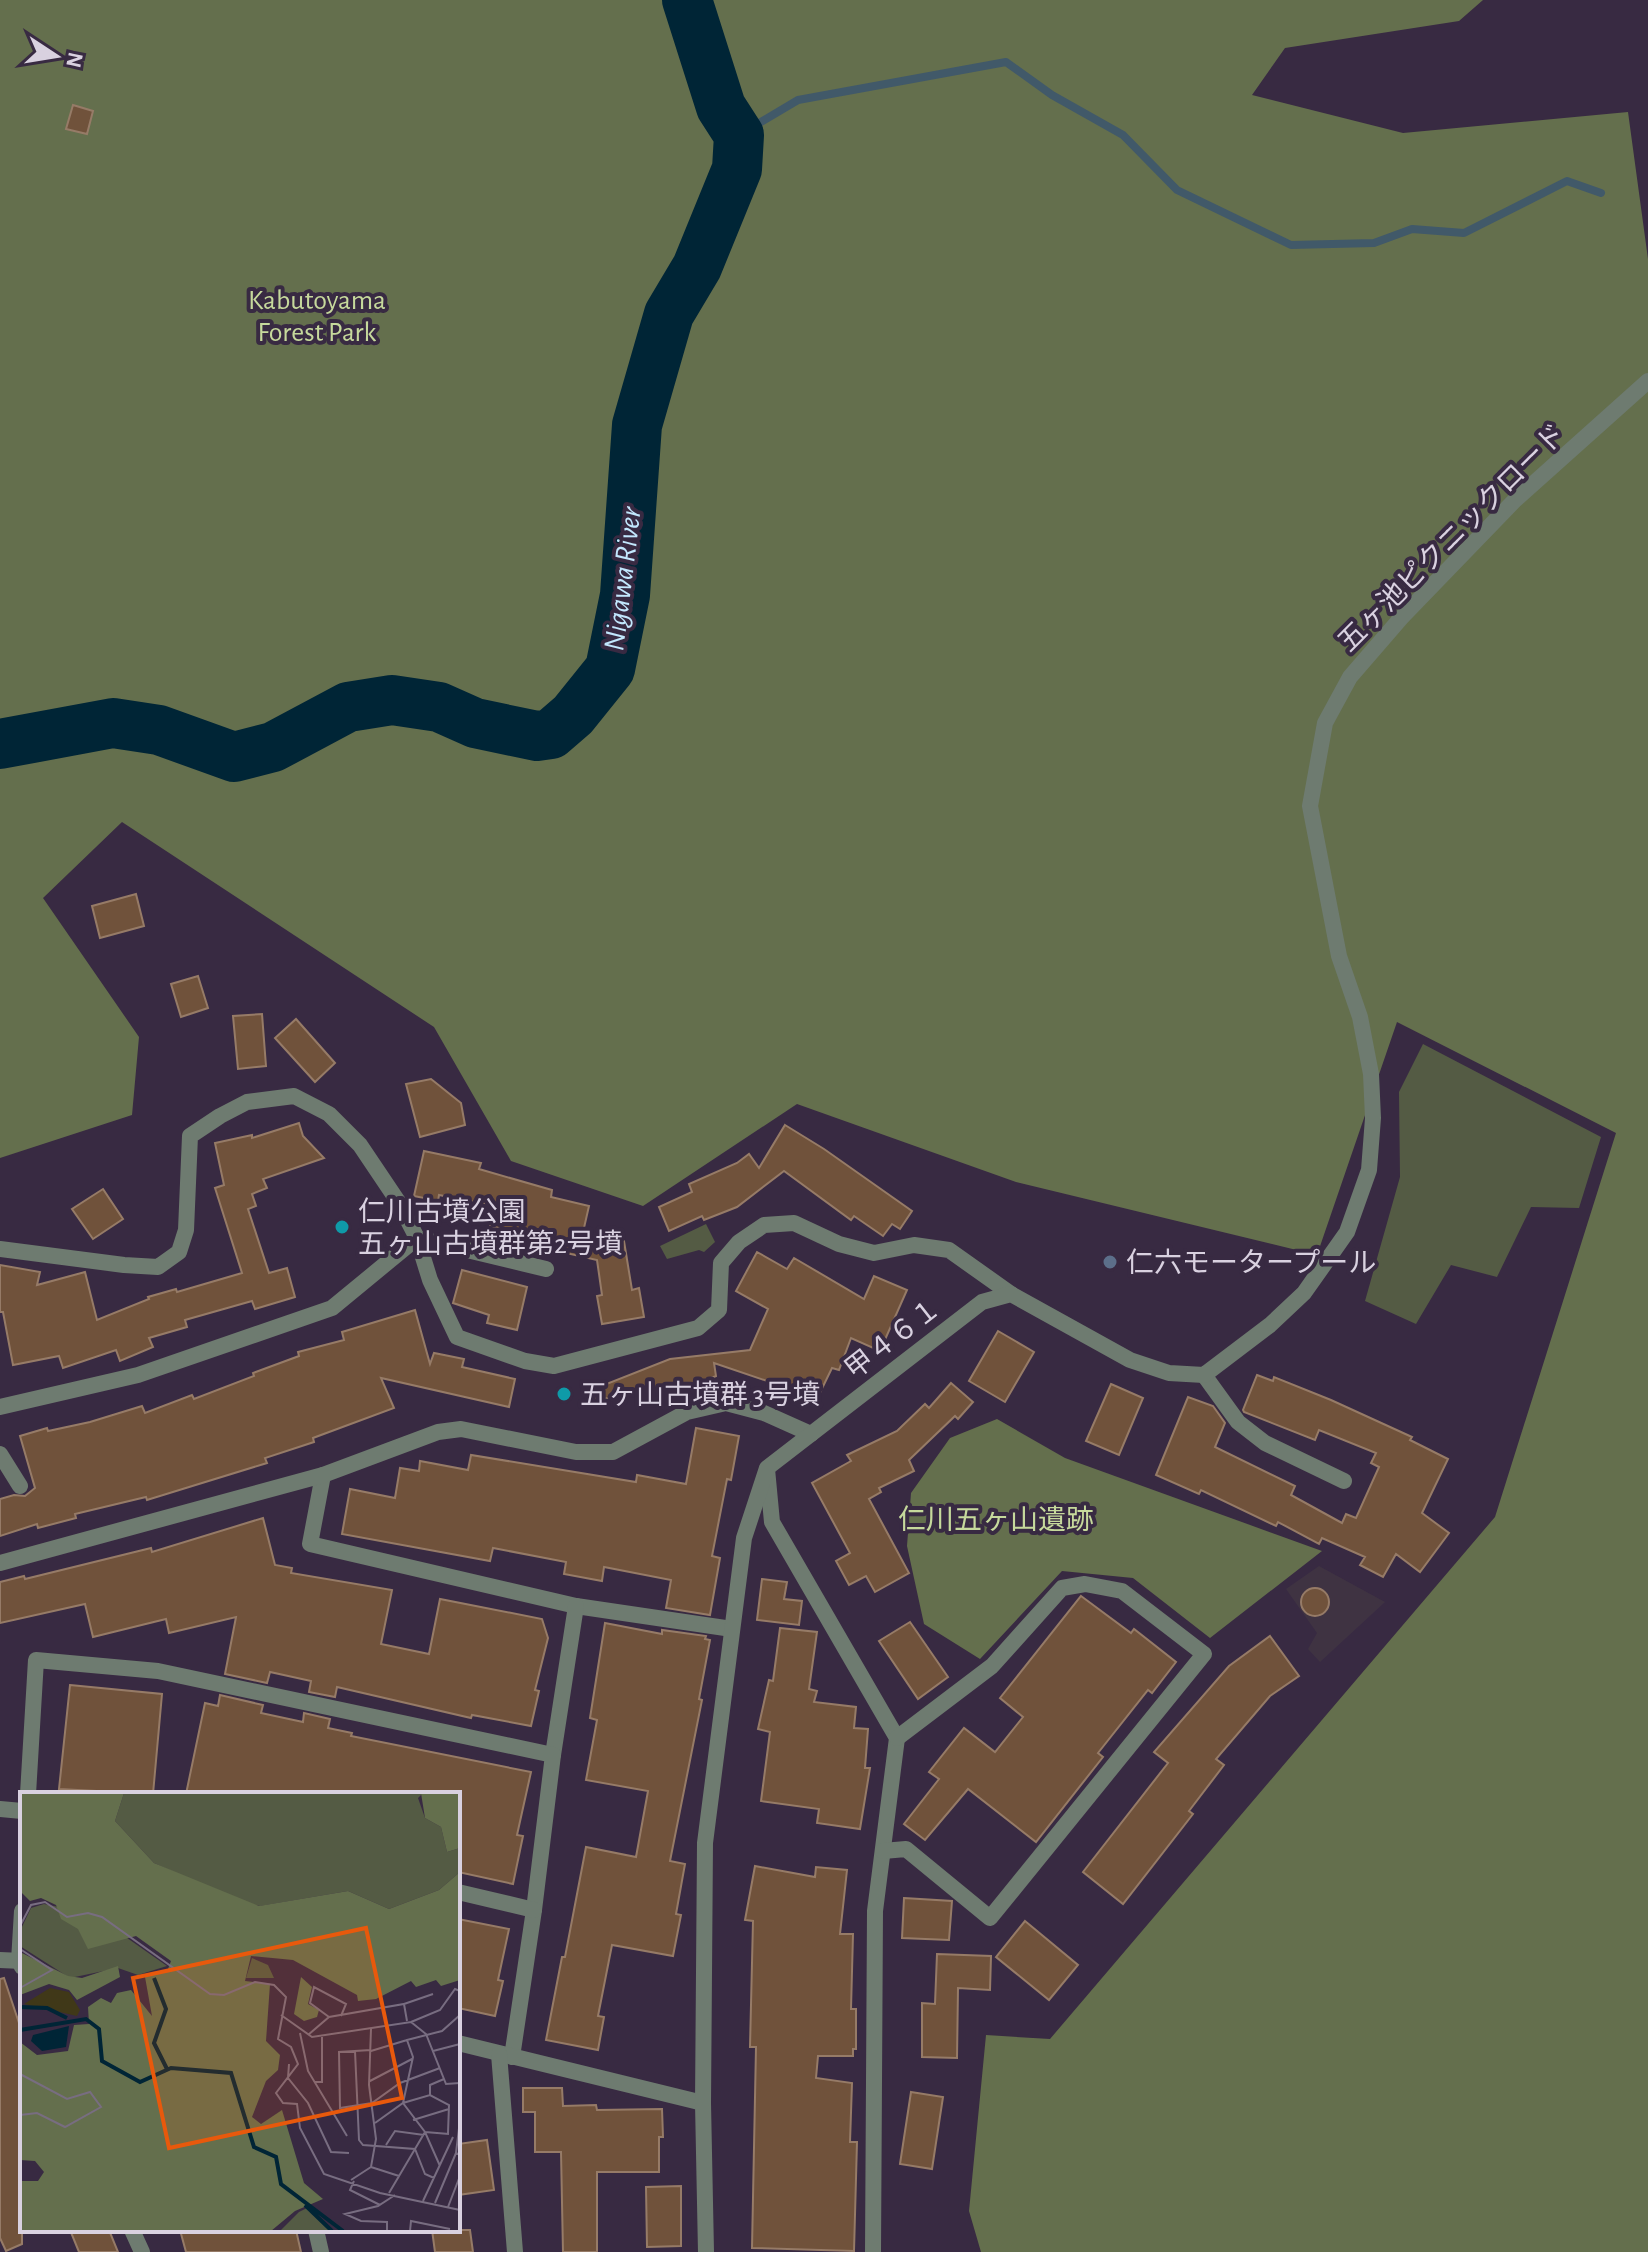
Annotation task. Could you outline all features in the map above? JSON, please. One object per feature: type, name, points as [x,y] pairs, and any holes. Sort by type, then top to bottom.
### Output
[{"type":"street","name":"五ヶ池ピクニックロード","points":[[1204,1375],[1270,1325],[1304,1293],[1347,1232],[1369,1170],[1373,1118],[1371,1074],[1360,1017],[1339,956],[1310,806],[1325,723],[1350,677],[1401,618],[1515,500],[1648,381]]},
{"type":"street","points":[[0,1249],[158,1267],[179,1252],[186,1230],[190,1136],[247,1102],[294,1096],[329,1114],[360,1145],[399,1203],[417,1238],[430,1280],[457,1337],[525,1361],[554,1366],[698,1328],[719,1310],[721,1263],[739,1242],[764,1225],[794,1223],[839,1244],[874,1253],[914,1245],[949,1250],[1011,1294],[1130,1360],[1169,1373],[1204,1375],[1238,1422],[1265,1443],[1344,1481]]},
{"type":"street","points":[[417,1238],[546,1269]]},
{"type":"street","points":[[0,1407],[138,1375],[332,1308],[417,1238]]},
{"type":"street","name":"甲４６１","points":[[767,1468],[982,1302],[1011,1294]]},
{"type":"street","points":[[0,1563],[323,1475],[438,1432],[461,1429],[574,1452],[613,1452],[687,1412],[726,1403],[764,1413],[811,1434]]},
{"type":"street","points":[[0,1454],[20,1486]]},
{"type":"street","points":[[706,2252],[703,2103],[705,1843],[744,1538],[767,1468]]},
{"type":"street","points":[[767,1468],[772,1522],[897,1738],[875,1911],[873,2252]]},
{"type":"street","points":[[323,1475],[310,1544],[576,1606],[732,1629]]},
{"type":"street","points":[[883,1851],[906,1849],[990,1918],[1204,1654],[1122,1591],[1085,1584],[1062,1588],[992,1666],[897,1738]]},
{"type":"street","points":[[515,2252],[506,2055],[534,1910],[576,1606]]},
{"type":"street","points":[[28,1792],[36,1660],[158,1671],[553,1755]]},
{"type":"street","points":[[0,1809],[20,1811]]},
{"type":"street","points":[[460,1892],[534,1910]]},
{"type":"street","points":[[0,1960],[20,1963]]},
{"type":"street","points":[[460,2044],[703,2103]]},
{"type":"street","points":[[133,2232],[142,2252]]},
{"type":"street","points":[[316,2232],[321,2252]]},
{"type":"shaded area","points":[[1319,1566],[1385,1602],[1320,1662],[1308,1649],[1317,1633],[1286,1589]]},
{"type":"green space","name":"Kabutoyama Forest Park","points":[[0,0],[1483,0],[1459,21],[1285,48],[1252,95],[1403,133],[1628,112],[1648,259],[1648,2252],[981,2252],[969,2211],[986,2035],[1050,2039],[1495,1517],[1616,1133],[1397,1022],[1317,1255],[1016,1182],[797,1104],[643,1206],[511,1161],[434,1027],[122,822],[43,898],[139,1037],[132,1115],[0,1158]]},
{"type":"green space","points":[[1423,1044],[1601,1137],[1579,1208],[1531,1207],[1497,1277],[1451,1265],[1416,1324],[1365,1301],[1400,1177],[1399,1092]]},
{"type":"green space","points":[[706,1224],[715,1242],[704,1252],[699,1250],[667,1259],[660,1246]]},
{"type":"green space","name":"仁川五ヶ山遺跡","points":[[997,1419],[1065,1458],[1322,1551],[1210,1638],[1133,1578],[1062,1571],[980,1659],[924,1624],[907,1546],[911,1493],[950,1438]]},
{"type":"building","points":[[73,105],[93,111],[87,134],[66,129]]},
{"type":"building","points":[[136,894],[144,926],[100,938],[92,906]]},
{"type":"building","points":[[198,976],[208,1008],[181,1017],[171,984]]},
{"type":"building","points":[[262,1014],[266,1066],[238,1069],[233,1016]]},
{"type":"building","points":[[296,1019],[335,1063],[315,1082],[275,1038]]},
{"type":"building","points":[[431,1079],[461,1103],[465,1125],[420,1137],[406,1084]]},
{"type":"building","points":[[299,1123],[303,1136],[324,1158],[263,1179],[267,1188],[252,1194],[256,1206],[248,1209],[269,1273],[287,1268],[295,1297],[255,1309],[252,1301],[185,1320],[187,1327],[149,1338],[153,1347],[120,1361],[116,1350],[63,1368],[59,1356],[13,1365],[3,1312],[0,1312],[0,1265],[40,1272],[37,1285],[85,1272],[97,1320],[148,1297],[242,1273],[215,1188],[224,1185],[215,1143],[252,1135],[252,1138]]},
{"type":"building","points":[[785,1125],[912,1211],[900,1229],[892,1224],[883,1236],[854,1216],[851,1220],[784,1171],[737,1207],[704,1220],[702,1216],[669,1231],[659,1207],[692,1192],[689,1184],[737,1163],[749,1154],[759,1168]]},
{"type":"building","points":[[424,1151],[481,1163],[479,1169],[552,1190],[551,1197],[589,1206],[581,1241],[623,1235],[632,1290],[639,1288],[644,1317],[602,1324],[597,1296],[602,1295],[597,1260],[544,1248],[549,1240],[490,1226],[495,1206],[439,1195],[438,1201],[414,1196]]},
{"type":"building","points":[[103,1189],[123,1219],[93,1239],[72,1209]]},
{"type":"building","points":[[757,1252],[787,1269],[794,1258],[864,1299],[874,1276],[907,1290],[880,1351],[851,1338],[839,1370],[832,1368],[815,1403],[776,1384],[714,1363],[716,1376],[691,1386],[588,1401],[586,1392],[670,1359],[750,1350],[768,1309],[736,1291]]},
{"type":"building","points":[[462,1270],[527,1287],[517,1330],[487,1323],[489,1315],[453,1303]]},
{"type":"building","points":[[415,1310],[430,1364],[434,1353],[464,1359],[462,1367],[515,1379],[509,1407],[381,1378],[394,1408],[313,1438],[314,1442],[265,1458],[267,1463],[147,1500],[146,1497],[75,1514],[76,1518],[38,1528],[37,1524],[0,1536],[0,1499],[25,1496],[35,1488],[20,1436],[47,1428],[48,1431],[90,1422],[142,1406],[145,1413],[192,1395],[194,1399],[299,1356],[298,1352],[344,1340],[342,1332]]},
{"type":"building","points":[[998,1331],[1034,1352],[1005,1402],[969,1381]]},
{"type":"building","points":[[1257,1375],[1273,1381],[1274,1377],[1331,1400],[1412,1437],[1410,1440],[1448,1459],[1422,1513],[1449,1533],[1420,1572],[1396,1554],[1383,1577],[1360,1565],[1365,1557],[1322,1538],[1319,1544],[1278,1522],[1276,1526],[1201,1490],[1199,1494],[1156,1475],[1188,1397],[1213,1406],[1225,1423],[1215,1447],[1295,1486],[1291,1495],[1342,1523],[1346,1514],[1356,1518],[1379,1467],[1371,1463],[1376,1453],[1319,1430],[1315,1440],[1244,1412]]},
{"type":"building","points":[[951,1383],[973,1402],[958,1419],[955,1416],[909,1460],[914,1471],[879,1488],[881,1492],[869,1499],[909,1573],[875,1592],[866,1576],[849,1585],[836,1561],[850,1553],[812,1483],[851,1461],[847,1455],[897,1431],[925,1404],[929,1408]]},
{"type":"building","points":[[1111,1384],[1143,1398],[1119,1455],[1086,1441]]},
{"type":"building","points":[[696,1428],[739,1436],[712,1556],[720,1558],[710,1615],[666,1608],[671,1580],[604,1567],[602,1581],[564,1574],[566,1562],[493,1548],[490,1561],[342,1534],[350,1489],[395,1498],[400,1468],[419,1471],[420,1461],[468,1470],[471,1455],[636,1482],[637,1475],[686,1484]]},
{"type":"building","points":[[263,1518],[275,1565],[292,1568],[291,1573],[392,1590],[381,1644],[429,1654],[440,1599],[542,1619],[548,1638],[535,1690],[539,1691],[531,1726],[472,1715],[471,1718],[337,1687],[335,1697],[309,1692],[311,1681],[270,1672],[267,1683],[225,1674],[236,1617],[169,1633],[166,1619],[93,1637],[85,1604],[0,1623],[0,1582],[24,1576],[25,1579],[151,1548],[152,1552]]},
{"type":"building","points":[[762,1579],[787,1582],[784,1599],[802,1601],[799,1625],[757,1620]]},
{"type":"building","points":[[1315,1588],[1325,1592],[1329,1602],[1325,1612],[1315,1616],[1305,1612],[1301,1602],[1305,1592]]},
{"type":"building","points":[[1081,1596],[1131,1633],[1134,1629],[1176,1662],[1152,1693],[1148,1690],[1098,1753],[1103,1757],[1036,1842],[968,1789],[925,1840],[904,1824],[939,1779],[929,1772],[964,1728],[995,1752],[1023,1717],[1000,1698]]},
{"type":"building","points":[[910,1622],[948,1677],[918,1699],[879,1641]]},
{"type":"building","points":[[605,1623],[662,1634],[662,1630],[706,1636],[705,1639],[710,1640],[699,1699],[702,1700],[670,1861],[685,1864],[676,1914],[681,1915],[673,1956],[612,1945],[598,2016],[604,2017],[598,2050],[546,2040],[586,1847],[636,1857],[648,1791],[586,1780],[597,1720],[590,1718]]},
{"type":"building","points":[[780,1628],[817,1632],[809,1689],[817,1691],[814,1702],[856,1707],[854,1728],[868,1729],[865,1768],[870,1768],[860,1829],[817,1823],[819,1809],[761,1801],[770,1732],[758,1729],[769,1680],[773,1681]]},
{"type":"building","points":[[1270,1636],[1299,1676],[1270,1696],[1216,1759],[1224,1765],[1189,1811],[1193,1814],[1123,1904],[1083,1872],[1168,1763],[1154,1752],[1229,1666]]},
{"type":"building","points":[[70,1685],[162,1694],[153,1792],[59,1789]]},
{"type":"building","points":[[220,1695],[263,1705],[261,1713],[303,1722],[304,1713],[330,1719],[328,1728],[352,1733],[351,1736],[531,1772],[517,1835],[523,1836],[513,1884],[460,1872],[460,1792],[186,1792],[205,1703],[218,1706]]},
{"type":"building","points":[[755,1866],[815,1877],[816,1867],[847,1870],[840,1934],[853,1934],[851,2009],[856,2009],[856,2049],[853,2049],[853,2056],[818,2056],[816,2078],[852,2083],[850,2142],[857,2142],[854,2251],[752,2248],[756,2047],[750,2047],[753,1921],[745,1920]]},
{"type":"building","points":[[904,1898],[952,1901],[949,1940],[902,1938]]},
{"type":"building","points":[[460,1919],[509,1929],[498,1980],[503,1981],[495,2016],[460,2008]]},
{"type":"building","points":[[1025,1921],[1078,1965],[1049,2000],[996,1957]]},
{"type":"building","points":[[937,1954],[991,1956],[990,1990],[958,1988],[957,2058],[922,2057],[922,2003],[935,2004]]},
{"type":"building","points":[[4,1978],[20,2026],[22,2244],[6,2251],[0,2238],[0,1979]]},
{"type":"building","points":[[523,2088],[562,2088],[563,2106],[596,2105],[597,2110],[662,2109],[659,2172],[597,2172],[597,2252],[563,2252],[561,2152],[535,2152],[535,2112],[523,2112]]},
{"type":"building","points":[[911,2092],[943,2097],[932,2169],[900,2164]]},
{"type":"building","points":[[487,2140],[494,2190],[460,2195],[460,2144]]},
{"type":"building","points":[[681,2186],[681,2246],[647,2247],[646,2187]]},
{"type":"building","points":[[470,2230],[473,2252],[435,2252],[432,2232]]},
{"type":"building","points":[[71,2232],[110,2232],[118,2252],[79,2252]]},
{"type":"building","points":[[181,2232],[296,2232],[301,2252],[186,2252]]},
{"type":"waterway","name":"Nigawa River","points":[[0,744],[113,723],[159,730],[234,757],[273,747],[348,707],[392,700],[439,707],[475,723],[537,736],[551,734],[573,715],[610,669],[625,595],[637,425],[669,314],[697,267],[737,169],[739,135],[721,107],[687,0]]},
{"type":"waterway","points":[[739,135],[798,100],[1006,62],[1052,95],[1123,135],[1177,190],[1291,245],[1374,243],[1412,229],[1464,233],[1567,181],[1601,193]]},
{"type":"place","name":"仁川古墳公園 五ヶ山古墳群第2号墳","points":[[342,1227]]},
{"type":"place","name":"仁六モータープール","points":[[1110,1262]]},
{"type":"place","name":"五ヶ山古墳群 3号墳","points":[[564,1394]]}]
